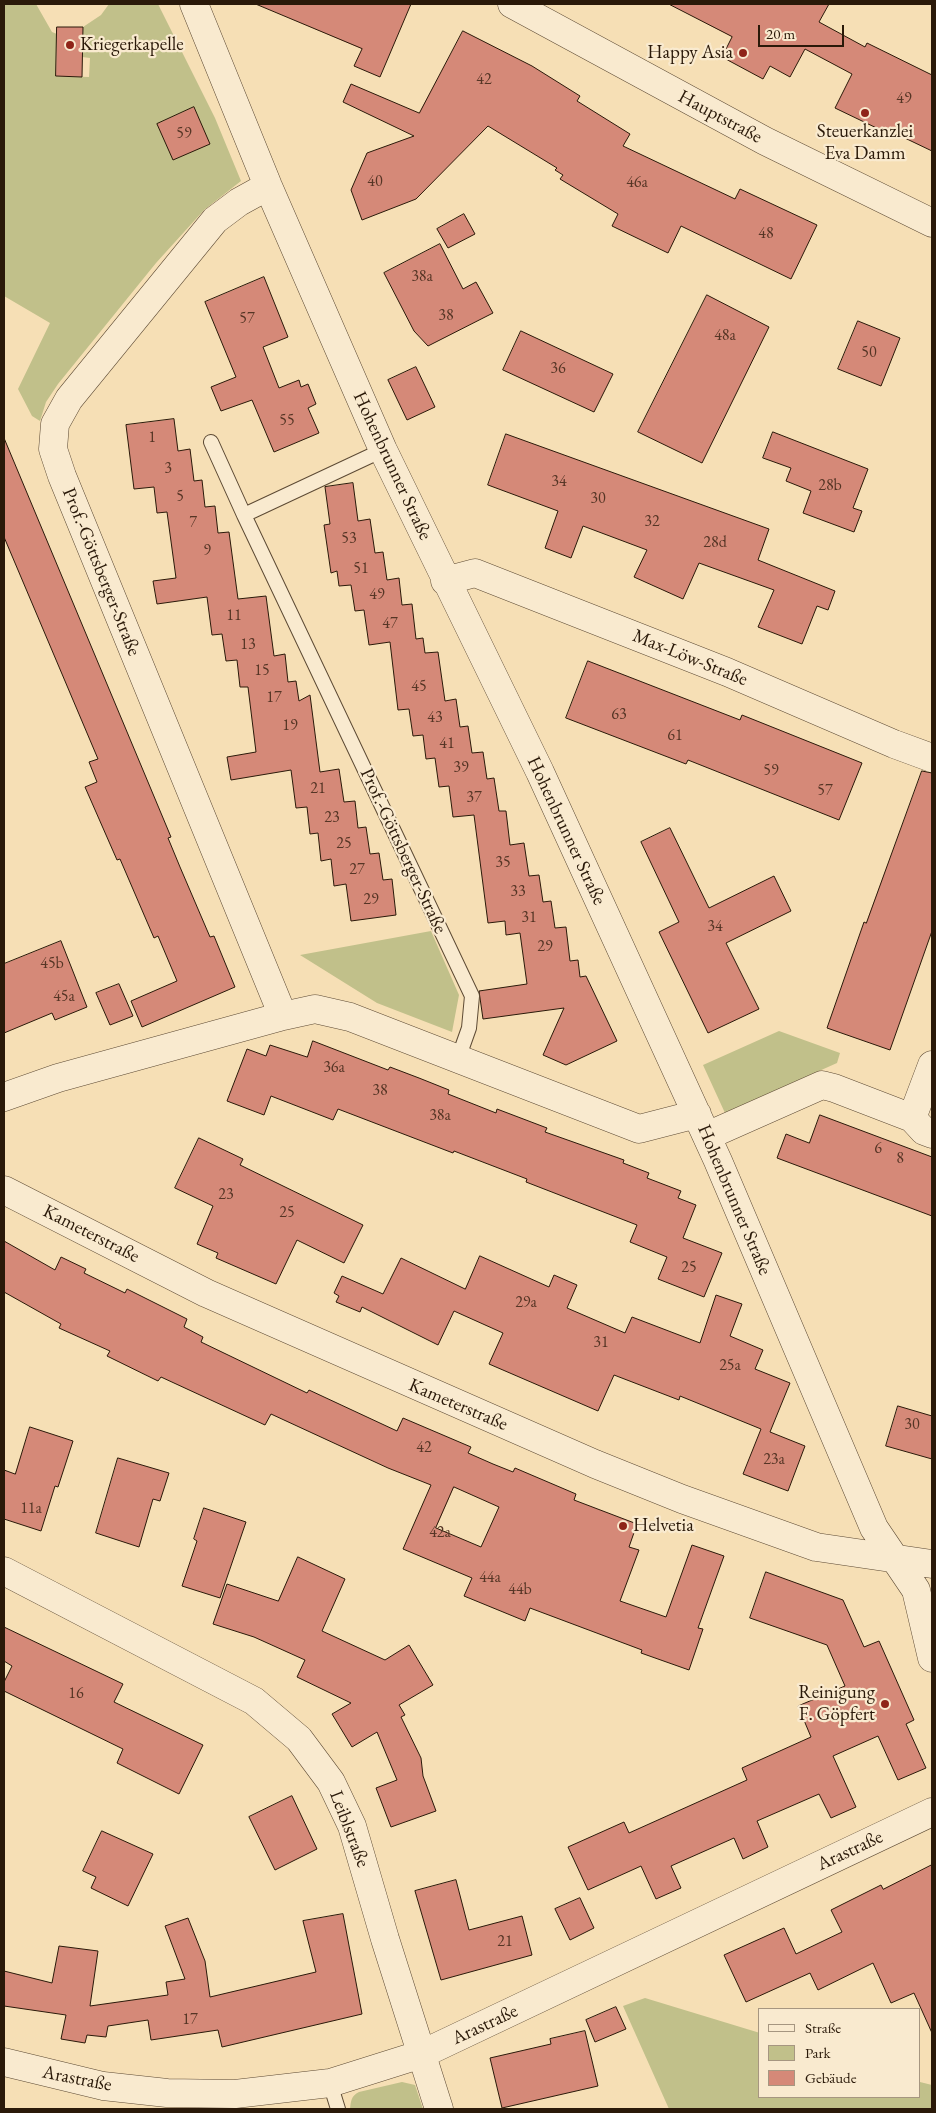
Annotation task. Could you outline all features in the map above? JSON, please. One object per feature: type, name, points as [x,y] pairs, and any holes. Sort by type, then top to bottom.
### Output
[{"type":"street","name":"Hohenbrunner Straße","points":[[194,4],[268,186],[383,450],[445,581],[540,772],[702,1125],[874,1528],[916,1590],[932,1658]]},
{"type":"street","name":"Hauptstraße","points":[[512,4],[765,141],[932,223]]},
{"type":"street","name":"Prof.-Göttsberger-Straße","points":[[268,186],[239,202],[215,220],[172,272],[69,399],[55,424],[53,449],[62,476],[283,1016]]},
{"type":"street","name":"Max-Löw-Straße","points":[[445,581],[474,573],[727,672],[894,744],[932,758]]},
{"type":"street","points":[[4,1097],[58,1078],[283,1016],[315,1009],[350,1017],[639,1129],[702,1125],[822,1086],[834,1088],[922,1126],[932,1064]]},
{"type":"street","name":"Kameterstraße","points":[[6,1188],[215,1297],[595,1464],[682,1499],[816,1547],[932,1564]]},
{"type":"street","name":"Leiblstraße","points":[[4,1571],[254,1701],[299,1739],[331,1782],[352,1826],[385,1939],[439,2109]]},
{"type":"street","name":"Arastraße","points":[[4,2062],[103,2086],[167,2093],[235,2094],[330,2083],[422,2054],[932,1812]]},
{"type":"lane","name":"Prof.-Göttsberger-Straße","points":[[211,442],[472,996],[469,1028],[458,1059]]},
{"type":"lane","points":[[244,515],[383,450]]},
{"type":"lane","points":[[330,2083],[338,2109]]},
{"type":"green space","points":[[4,4],[36,4],[52,32],[57,34],[56,76],[89,77],[90,58],[82,57],[83,27],[101,15],[109,4],[158,4],[215,118],[241,181],[204,210],[156,263],[58,384],[46,402],[40,421],[32,416],[18,389],[50,323],[4,296]]},
{"type":"green space","points":[[431,931],[459,995],[452,1032],[377,1003],[300,955]]},
{"type":"green space","points":[[779,1031],[840,1053],[837,1063],[725,1113],[703,1065]]},
{"type":"green space","points":[[645,1998],[758,2032],[758,2098],[921,2098],[921,2082],[932,2085],[932,2109],[669,2109],[623,2006]]},
{"type":"green space","points":[[402,2082],[415,2085],[423,2109],[350,2109],[353,2097],[359,2092]]},
{"type":"building","points":[[256,4],[411,4],[380,77],[354,66],[362,49]]},
{"type":"building","points":[[669,4],[829,4],[819,22],[865,47],[867,43],[932,75],[932,151],[888,130],[887,133],[835,108],[852,74],[805,49],[790,77],[770,66],[763,79],[722,57],[732,37]]},
{"type":"building","name":"Kriegerkapelle","points":[[57,27],[83,27],[82,77],[56,76]]},
{"type":"building","points":[[463,31],[532,66],[580,96],[577,101],[630,134],[623,146],[735,199],[740,189],[817,225],[791,279],[681,226],[668,253],[612,226],[618,214],[560,179],[563,175],[555,170],[557,168],[488,126],[416,199],[362,220],[351,190],[367,153],[414,136],[343,102],[351,84],[419,113]]},
{"type":"building","points":[[194,107],[210,144],[173,160],[157,124]]},
{"type":"building","points":[[464,214],[475,234],[448,248],[437,229]]},
{"type":"building","points":[[440,244],[463,289],[476,282],[493,313],[428,346],[414,331],[384,273]]},
{"type":"building","points":[[264,277],[288,337],[263,347],[279,388],[299,380],[301,387],[308,384],[316,404],[308,408],[319,433],[274,452],[252,400],[221,411],[211,387],[236,377],[205,302]]},
{"type":"building","points":[[707,295],[769,327],[702,463],[638,432]]},
{"type":"building","points":[[858,321],[900,338],[881,386],[838,369]]},
{"type":"building","points":[[521,331],[613,374],[594,412],[503,370]]},
{"type":"building","points":[[416,367],[435,407],[407,420],[388,380]]},
{"type":"building","points":[[174,419],[178,451],[190,449],[194,481],[202,480],[205,507],[215,506],[218,533],[229,532],[238,599],[266,596],[274,656],[285,654],[288,682],[296,681],[299,701],[310,695],[320,772],[339,769],[344,802],[355,801],[358,828],[366,827],[370,854],[379,853],[383,880],[392,879],[396,915],[351,921],[346,884],[334,886],[331,859],[321,861],[318,833],[310,834],[307,807],[296,808],[291,770],[231,780],[227,757],[256,752],[248,687],[240,687],[237,660],[226,661],[222,634],[212,635],[207,597],[157,604],[153,581],[176,578],[167,512],[157,513],[154,487],[134,489],[126,425]]},
{"type":"building","points":[[773,432],[868,469],[853,508],[862,511],[854,532],[803,513],[811,491],[786,481],[791,468],[763,458]]},
{"type":"building","points":[[506,434],[769,529],[758,560],[835,591],[828,610],[817,606],[802,644],[758,627],[774,590],[699,563],[683,599],[634,577],[647,550],[583,526],[571,558],[545,548],[558,511],[488,485]]},
{"type":"building","points":[[4,438],[171,837],[168,838],[180,867],[210,937],[214,936],[235,987],[142,1027],[131,1001],[177,981],[158,936],[154,938],[120,859],[117,860],[85,787],[97,782],[89,762],[98,759],[4,537]]},
{"type":"building","points":[[353,483],[358,521],[370,519],[375,553],[383,552],[387,580],[399,578],[402,605],[412,604],[416,639],[423,638],[425,653],[438,652],[445,701],[456,699],[460,727],[468,726],[472,753],[483,752],[487,779],[494,778],[499,811],[506,811],[510,845],[524,843],[529,876],[539,875],[543,902],[551,901],[555,928],[566,927],[570,961],[578,960],[580,977],[586,976],[617,1041],[566,1065],[543,1055],[564,1008],[483,1019],[479,991],[527,984],[520,933],[506,935],[505,921],[488,923],[474,815],[453,817],[449,786],[439,787],[435,758],[426,759],[423,735],[413,736],[409,709],[398,710],[390,642],[369,645],[364,610],[355,611],[351,585],[339,586],[337,571],[331,573],[324,525],[330,524],[325,487]]},
{"type":"building","points":[[588,661],[740,720],[742,715],[862,763],[839,820],[688,760],[686,764],[566,718]]},
{"type":"building","points":[[922,771],[932,773],[932,931],[890,1050],[827,1028],[864,922],[866,923]]},
{"type":"building","points":[[670,828],[709,908],[774,876],[791,911],[726,943],[759,1009],[708,1033],[659,932],[679,922],[641,842]]},
{"type":"building","points":[[61,941],[87,1007],[55,1020],[52,1013],[4,1033],[4,964]]},
{"type":"building","points":[[119,984],[133,1016],[110,1025],[96,993]]},
{"type":"building","points":[[313,1041],[388,1070],[390,1067],[419,1078],[449,1090],[448,1094],[496,1113],[497,1109],[547,1128],[545,1132],[624,1160],[623,1163],[649,1173],[647,1178],[681,1191],[678,1198],[696,1205],[683,1238],[722,1253],[704,1297],[658,1279],[667,1257],[630,1242],[637,1225],[526,1182],[527,1179],[338,1109],[333,1120],[271,1096],[264,1115],[227,1101],[247,1049],[266,1056],[270,1045],[307,1057]]},
{"type":"building","points":[[820,1115],[932,1157],[932,1216],[777,1158],[786,1134],[809,1143]]},
{"type":"building","points":[[199,1138],[243,1159],[240,1165],[363,1225],[344,1263],[297,1240],[276,1284],[216,1258],[218,1253],[197,1244],[213,1206],[175,1188]]},
{"type":"building","points":[[4,1241],[55,1270],[61,1257],[86,1269],[84,1273],[125,1293],[127,1289],[187,1319],[184,1327],[203,1337],[201,1342],[307,1393],[309,1390],[397,1431],[403,1418],[471,1447],[468,1453],[513,1472],[515,1468],[576,1494],[574,1500],[637,1524],[629,1547],[639,1550],[620,1601],[666,1617],[692,1545],[724,1556],[698,1628],[703,1629],[689,1670],[641,1653],[642,1650],[530,1608],[525,1621],[464,1596],[472,1578],[403,1549],[431,1485],[388,1468],[271,1414],[265,1425],[161,1377],[158,1381],[107,1356],[110,1351],[59,1328],[61,1324],[4,1292]],"holes":[[[454,1487],[499,1507],[481,1547],[436,1528]]]},
{"type":"building","points":[[480,1256],[549,1287],[554,1275],[577,1285],[567,1308],[625,1333],[632,1317],[700,1343],[716,1295],[742,1304],[730,1336],[763,1350],[755,1369],[790,1383],[770,1432],[805,1446],[788,1491],[743,1474],[761,1429],[680,1396],[679,1400],[614,1375],[598,1411],[489,1364],[503,1333],[454,1311],[438,1345],[362,1307],[360,1312],[336,1302],[339,1296],[334,1293],[342,1276],[383,1294],[401,1258],[465,1289]]},
{"type":"building","points":[[898,1406],[932,1416],[932,1459],[886,1446]]},
{"type":"building","points":[[30,1427],[73,1441],[58,1487],[55,1486],[41,1531],[4,1519],[4,1470],[15,1474]]},
{"type":"building","points":[[118,1458],[169,1473],[160,1501],[153,1499],[139,1547],[96,1533]]},
{"type":"building","points":[[204,1508],[246,1522],[220,1598],[182,1586],[197,1541],[194,1539]]},
{"type":"building","points":[[298,1557],[345,1579],[322,1631],[385,1660],[409,1645],[433,1685],[399,1705],[405,1715],[401,1717],[421,1758],[423,1776],[436,1811],[391,1827],[376,1788],[397,1780],[377,1732],[352,1747],[332,1714],[351,1703],[297,1677],[305,1660],[254,1637],[213,1624],[227,1584],[278,1601]]},
{"type":"building","points":[[766,1572],[843,1600],[864,1647],[879,1641],[914,1720],[906,1724],[926,1768],[898,1780],[878,1736],[833,1756],[856,1807],[831,1818],[819,1794],[757,1821],[768,1847],[743,1859],[734,1838],[671,1866],[681,1888],[656,1899],[641,1866],[588,1890],[568,1847],[624,1822],[629,1833],[747,1780],[742,1768],[811,1737],[798,1706],[845,1686],[827,1645],[750,1618]]},
{"type":"building","points":[[4,1627],[123,1684],[114,1702],[203,1745],[179,1794],[117,1763],[123,1749],[4,1691],[4,1682],[12,1666],[4,1661]]},
{"type":"building","points":[[292,1796],[317,1849],[275,1870],[249,1817]]},
{"type":"building","points":[[102,1831],[153,1854],[128,1906],[91,1888],[96,1877],[83,1871]]},
{"type":"building","points":[[932,1865],[932,2033],[914,1993],[891,2003],[873,1963],[818,1990],[810,1973],[746,2002],[724,1955],[784,1928],[796,1954],[842,1932],[831,1910],[881,1885],[883,1889]]},
{"type":"building","points":[[456,1880],[469,1930],[522,1916],[532,1955],[441,1980],[415,1891]]},
{"type":"building","points":[[580,1898],[594,1928],[570,1940],[555,1909]]},
{"type":"building","points":[[343,1914],[362,2014],[222,2047],[218,2030],[151,2040],[148,2020],[108,2026],[106,2037],[87,2035],[85,2043],[61,2039],[66,2015],[4,2006],[4,1971],[52,1983],[59,1946],[98,1951],[90,2006],[168,1995],[166,1982],[185,1979],[165,1926],[188,1918],[205,1961],[210,1997],[316,1972],[303,1921]]},
{"type":"building","points":[[616,2007],[626,2029],[595,2042],[586,2020]]},
{"type":"building","points":[[585,2031],[598,2086],[502,2108],[490,2058],[551,2044],[550,2039]]},
{"type":"place","name":"Kriegerkapelle","points":[[70,45]]},
{"type":"place","name":"Happy Asia","points":[[743,53]]},
{"type":"place","name":"Steuerkanzlei Eva Damm","points":[[865,113]]},
{"type":"place","name":"Helvetia","points":[[623,1526]]},
{"type":"place","name":"Reinigung F. Göpfert","points":[[885,1704]]}]
